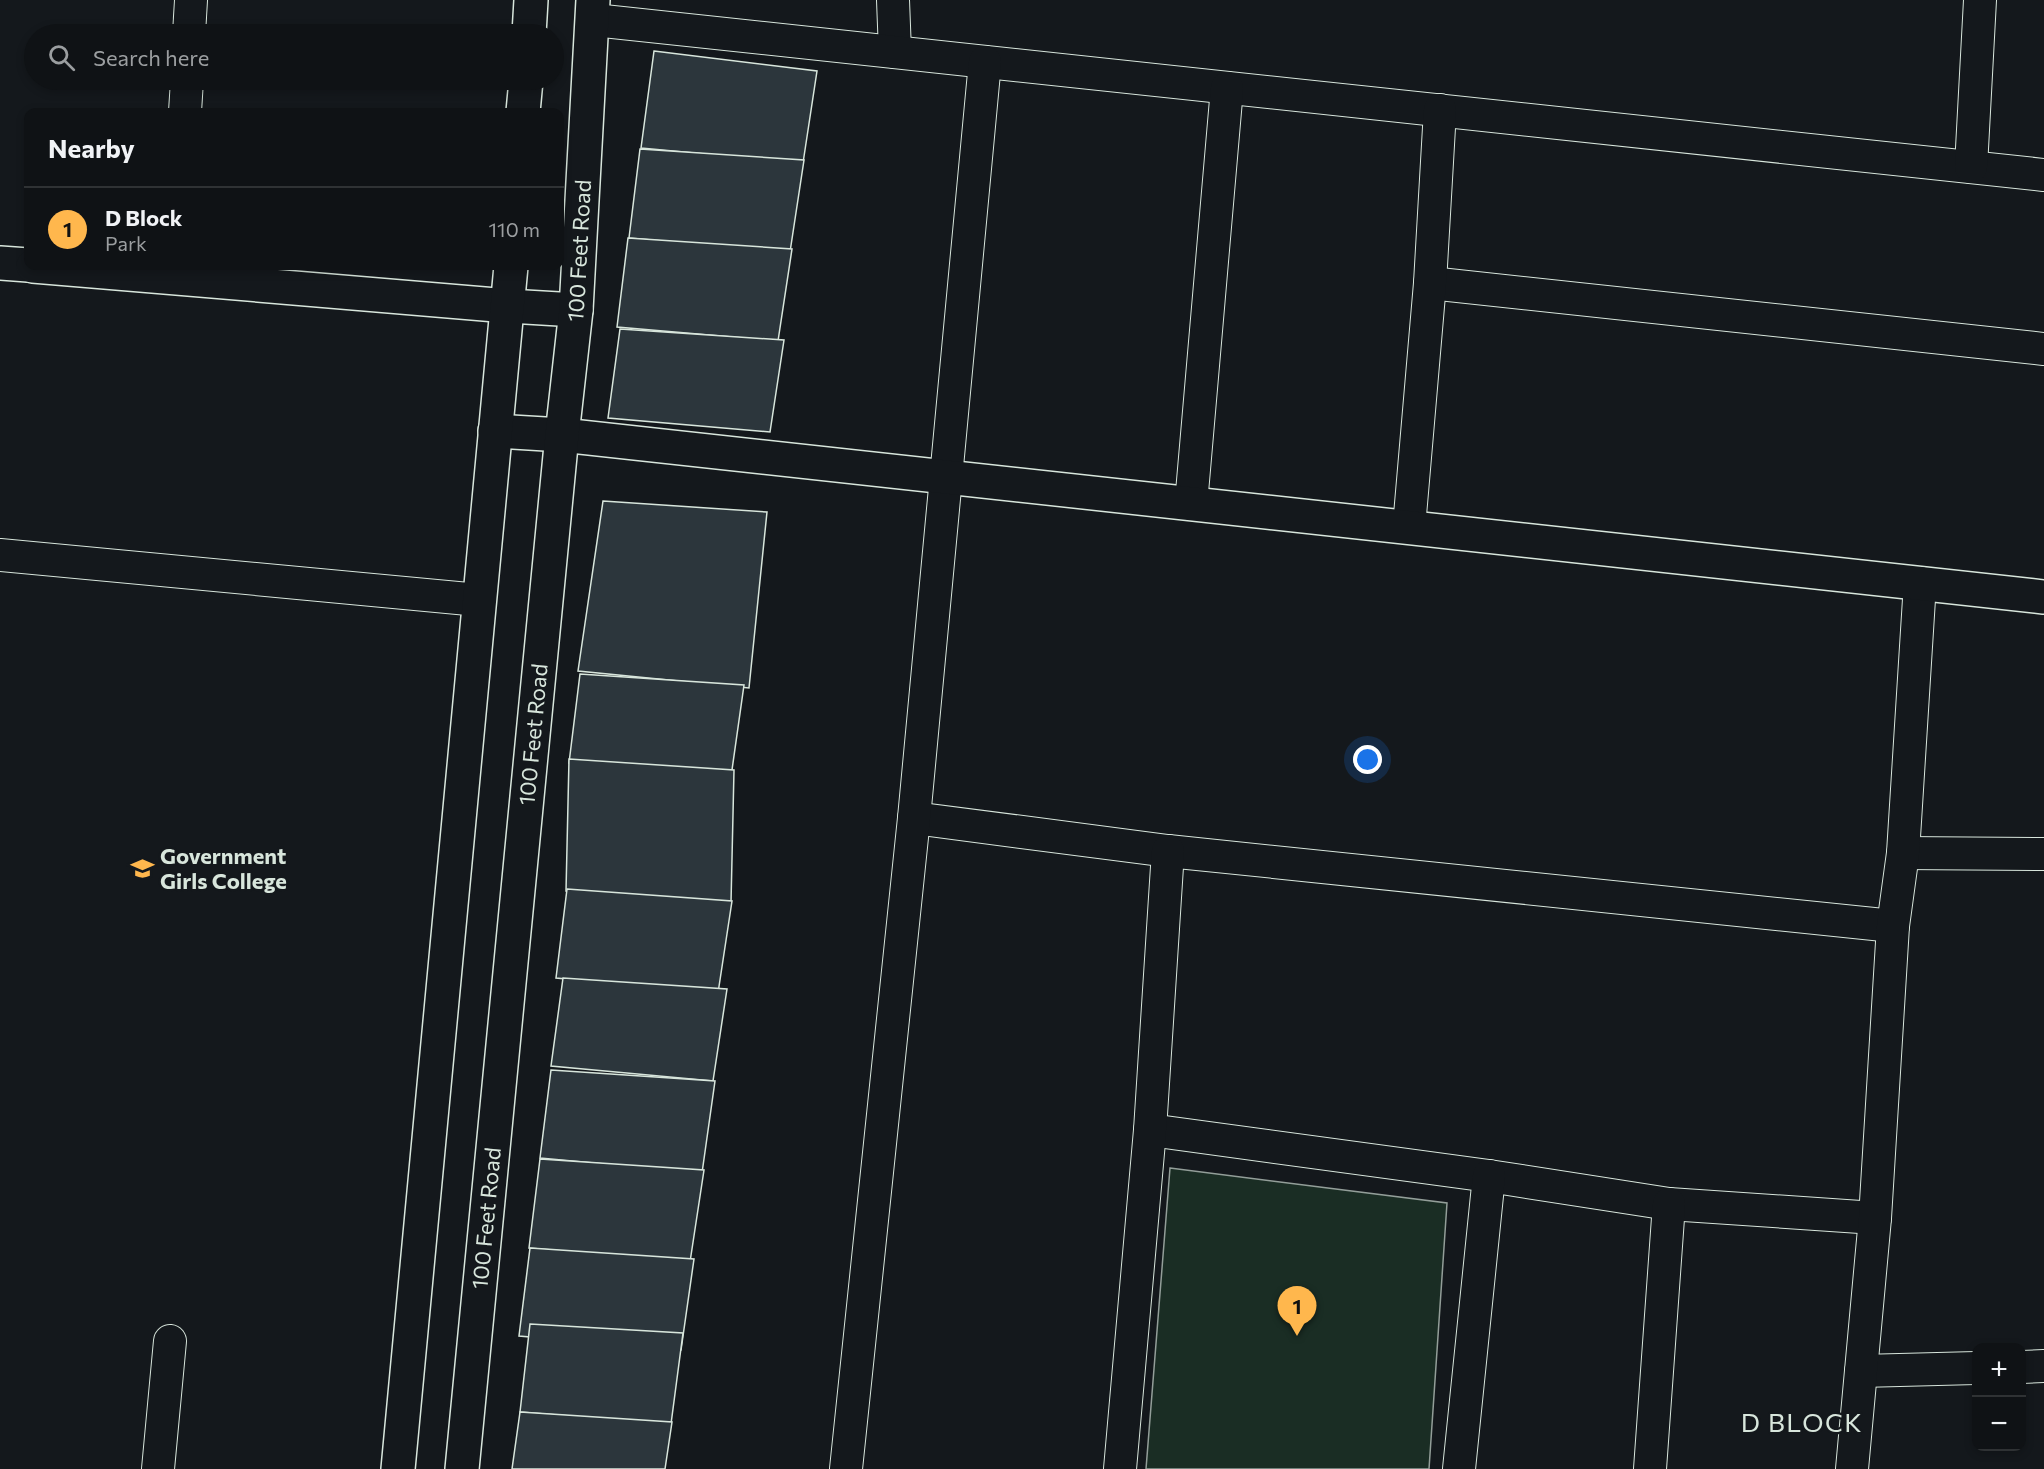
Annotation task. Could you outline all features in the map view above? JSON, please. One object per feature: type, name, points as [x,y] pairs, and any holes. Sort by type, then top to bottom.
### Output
[{"type":"main road","points":[[530,24],[531,0]]},
{"type":"main road","name":"100 Feet Road","points":[[462,1469],[576,310],[593,10]]},
{"type":"main road","points":[[523,108],[525,90]]},
{"type":"main road","points":[[0,263],[24,265]]},
{"type":"main road","points":[[136,270],[178,272],[508,306],[576,310]]},
{"type":"main road","points":[[398,1469],[511,270]]},
{"type":"main road","points":[[495,431],[562,435],[2044,597]]},
{"type":"street","points":[[190,24],[191,0]]},
{"type":"street","points":[[893,0],[895,52]]},
{"type":"street","points":[[1971,167],[1980,0]]},
{"type":"street","points":[[593,10],[895,52],[2044,175]]},
{"type":"street","points":[[846,1469],[914,818],[985,62]]},
{"type":"street","points":[[1191,504],[1227,87]]},
{"type":"street","points":[[185,108],[186,90]]},
{"type":"street","points":[[1409,527],[1430,283],[1440,110]]},
{"type":"street","points":[[1430,283],[2044,349]]},
{"type":"street","points":[[0,555],[479,600]]},
{"type":"street","points":[[1852,1469],[1875,1218],[1893,926],[1903,853],[1920,583]]},
{"type":"street","points":[[914,818],[1168,851],[1893,926]]},
{"type":"street","points":[[1120,1469],[1150,1130],[1168,851]]},
{"type":"street","points":[[1903,853],[2044,854]]},
{"type":"street","points":[[1150,1130],[1489,1176],[1669,1204],[1875,1218]]},
{"type":"street","points":[[1459,1469],[1489,1176]]},
{"type":"street","points":[[1650,1469],[1669,1204]]},
{"type":"street","points":[[159,1469],[170,1341]]},
{"type":"street","points":[[2026,1367],[2044,1366]]},
{"type":"street","points":[[1861,1371],[1972,1368]]},
{"type":"green space","points":[[1170,1168],[1447,1203],[1429,1469],[1146,1469]]},
{"type":"building","points":[[654,51],[817,71],[803,163],[641,148]]},
{"type":"building","points":[[640,149],[804,160],[790,252],[629,238]]},
{"type":"building","points":[[628,238],[792,249],[778,341],[617,327]]},
{"type":"building","points":[[620,329],[784,340],[770,432],[608,418]]},
{"type":"building","points":[[603,501],[767,512],[749,688],[578,671]]},
{"type":"building","points":[[580,674],[744,685],[731,777],[569,763]]},
{"type":"building","points":[[569,759],[734,770],[731,903],[566,891]]},
{"type":"building","points":[[567,889],[732,901],[718,993],[556,978]]},
{"type":"building","points":[[563,978],[727,989],[713,1081],[551,1066]]},
{"type":"building","points":[[551,1070],[715,1081],[702,1173],[540,1158]]},
{"type":"building","points":[[540,1159],[704,1170],[690,1262],[529,1248]]},
{"type":"building","points":[[530,1248],[694,1259],[681,1350],[519,1336]]},
{"type":"building","points":[[530,1324],[683,1333],[671,1424],[520,1412]]},
{"type":"building","points":[[520,1412],[672,1422],[665,1469],[512,1469]]},
{"type":"place","name":"Government Girls College","points":[[142,869]]},
{"type":"place","name":"D Block","points":[[1297,1336]]},
{"type":"district","name":"D BLOCK","points":[[1802,1423]]}]
